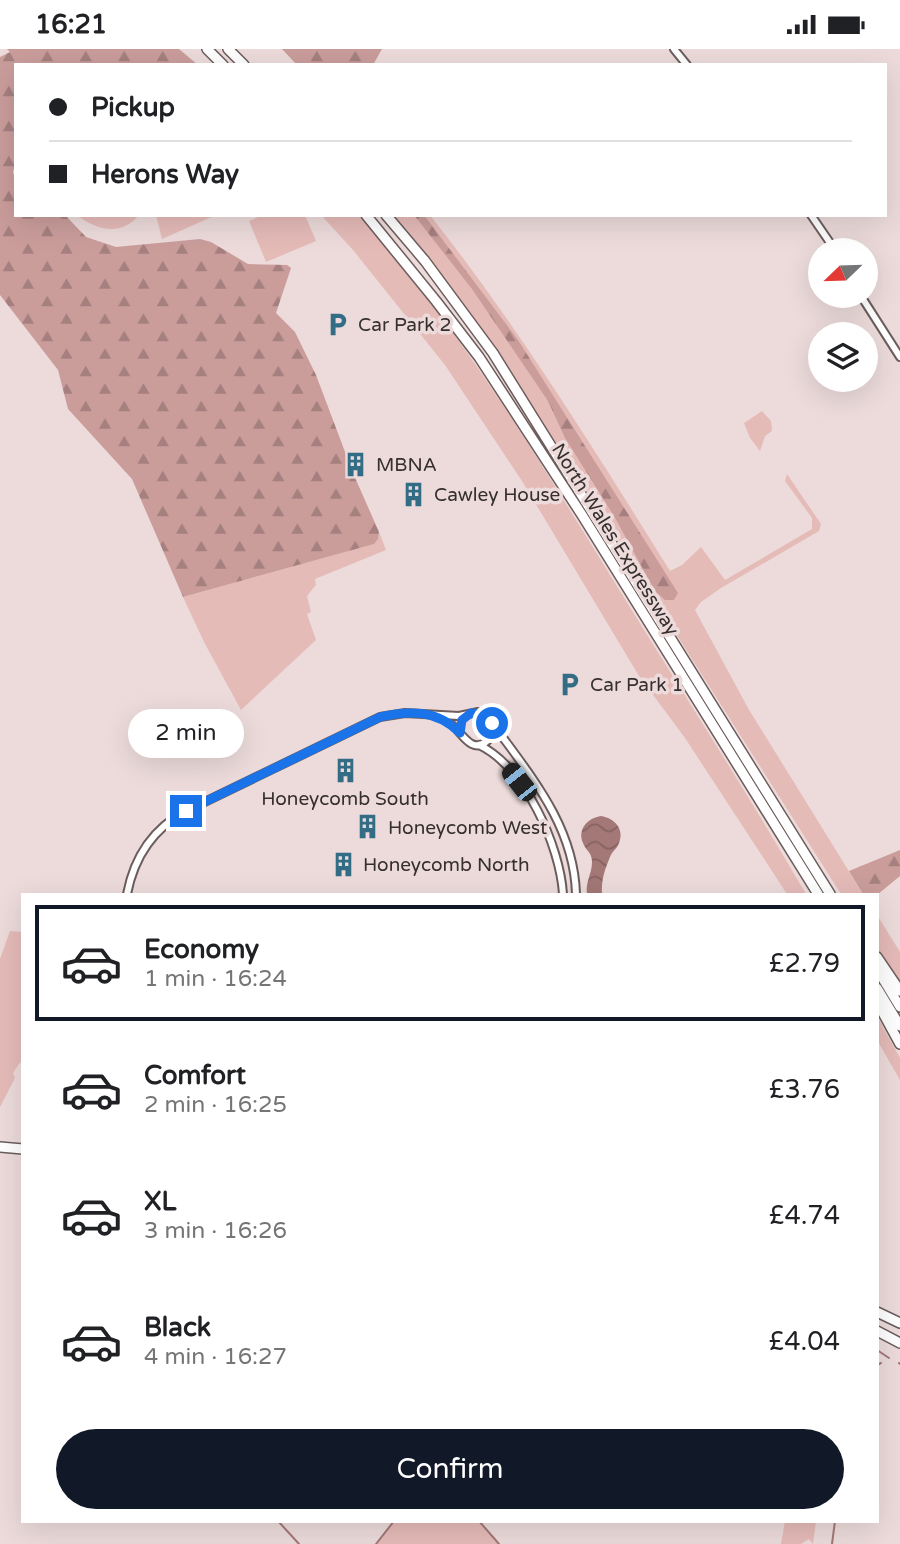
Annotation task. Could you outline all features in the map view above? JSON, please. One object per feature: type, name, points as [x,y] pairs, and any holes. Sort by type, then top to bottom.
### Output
[{"type":"highway","points":[[207,49],[221,63]]},
{"type":"highway","points":[[228,49],[242,63]]},
{"type":"highway","name":"North Wales Expressway","points":[[368,217],[479,357],[582,515],[816,893]]},
{"type":"highway","name":"North Wales Expressway","points":[[388,217],[425,261],[493,353],[758,780],[831,893]]},
{"type":"highway","points":[[879,960],[900,991]]},
{"type":"highway","points":[[879,972],[900,1007]]},
{"type":"highway","points":[[879,991],[900,1025]]},
{"type":"highway","points":[[879,1006],[900,1044]]},
{"type":"highway","points":[[0,1147],[21,1149]]},
{"type":"highway","points":[[879,1313],[900,1323]]},
{"type":"highway","points":[[879,1332],[900,1343]]},
{"type":"street","points":[[674,49],[685,63]]},
{"type":"street","points":[[812,217],[827,238]]},
{"type":"street","points":[[868,308],[900,357]]},
{"type":"street","points":[[127,893],[131,872],[141,854],[152,838],[175,817],[380,717],[405,713],[439,716],[478,712],[492,723],[547,800],[559,822],[573,866],[576,893]]},
{"type":"street","points":[[460,733],[461,723],[468,715]]},
{"type":"street","points":[[439,716],[460,733],[467,743],[480,745],[504,763],[541,816],[560,867],[563,893]]},
{"type":"street","points":[[480,745],[491,736],[492,723]]},
{"type":"shaded area","points":[[80,217],[137,217],[116,229],[100,227]]},
{"type":"shaded area","points":[[156,217],[212,217],[162,239]]},
{"type":"shaded area","points":[[258,217],[306,217],[316,241],[266,262],[249,221]]},
{"type":"shaded area","points":[[323,217],[360,217],[430,302],[463,347],[556,488],[805,893],[786,893],[685,738],[639,676],[522,481],[445,365],[353,250]]},
{"type":"shaded area","points":[[395,217],[432,217],[525,345],[670,571],[682,565],[701,547],[725,580],[812,529],[812,518],[785,481],[787,474],[821,524],[819,531],[721,588],[701,602],[695,610],[748,708],[862,893],[840,893],[501,358],[422,249]]},
{"type":"shaded area","points":[[762,411],[771,421],[772,431],[765,436],[760,451],[750,438],[744,423]]},
{"type":"shaded area","points":[[379,532],[386,550],[315,579],[316,585],[307,596],[311,612],[307,614],[316,640],[241,710],[183,597],[373,544],[378,539]]},
{"type":"shaded area","points":[[879,918],[900,952],[900,982],[879,951]]},
{"type":"shaded area","points":[[10,931],[21,932],[21,1061],[13,1073],[15,1078],[0,1107],[0,959]]},
{"type":"shaded area","points":[[879,1020],[900,1058],[900,1080],[879,1043]]},
{"type":"shaded area","points":[[392,1523],[481,1523],[499,1544],[376,1544]]},
{"type":"shaded area","points":[[785,1523],[816,1523],[813,1544],[809,1539],[801,1544],[781,1544]]},
{"type":"green space","points":[[7,49],[179,49],[196,63],[14,63],[14,217],[67,217],[86,237],[116,247],[200,239],[211,242],[248,264],[287,265],[291,268],[276,313],[295,332],[316,375],[353,473],[379,532],[374,544],[183,597],[132,479],[68,409],[58,370],[0,295],[0,57],[10,52]]},
{"type":"green space","points":[[282,49],[382,49],[374,63],[295,63]]},
{"type":"green space","points":[[416,217],[426,217],[518,340],[678,593],[674,600],[665,600],[655,591],[614,516],[565,438],[548,401],[472,289]]},
{"type":"green space","points":[[900,850],[900,876],[879,893],[862,893],[849,871]]},
{"type":"water","points":[[601,816],[610,819],[621,833],[605,870],[602,893],[587,893],[592,859],[581,833],[592,819]]},
{"type":"waterway","points":[[879,1351],[889,1358]]},
{"type":"waterway","points":[[280,1523],[299,1544]]},
{"type":"waterway","points":[[376,1544],[392,1523]]},
{"type":"waterway","points":[[481,1523],[499,1544]]},
{"type":"waterway","points":[[832,1544],[835,1523]]},
{"type":"place","name":"Car Park 2","points":[[338,324]]},
{"type":"place","name":"MBNA","points":[[356,464]]},
{"type":"place","name":"Cawley House","points":[[414,494]]},
{"type":"place","name":"Car Park 1","points":[[570,684]]},
{"type":"place","name":"Honeycomb South","points":[[345,770]]},
{"type":"place","name":"Honeycomb West","points":[[368,827]]},
{"type":"place","name":"Honeycomb North","points":[[343,864]]},
{"type":"route","points":[[186,811],[380,717],[405,713],[439,716],[460,733],[462,720],[471,713],[483,714],[492,723]]}]
